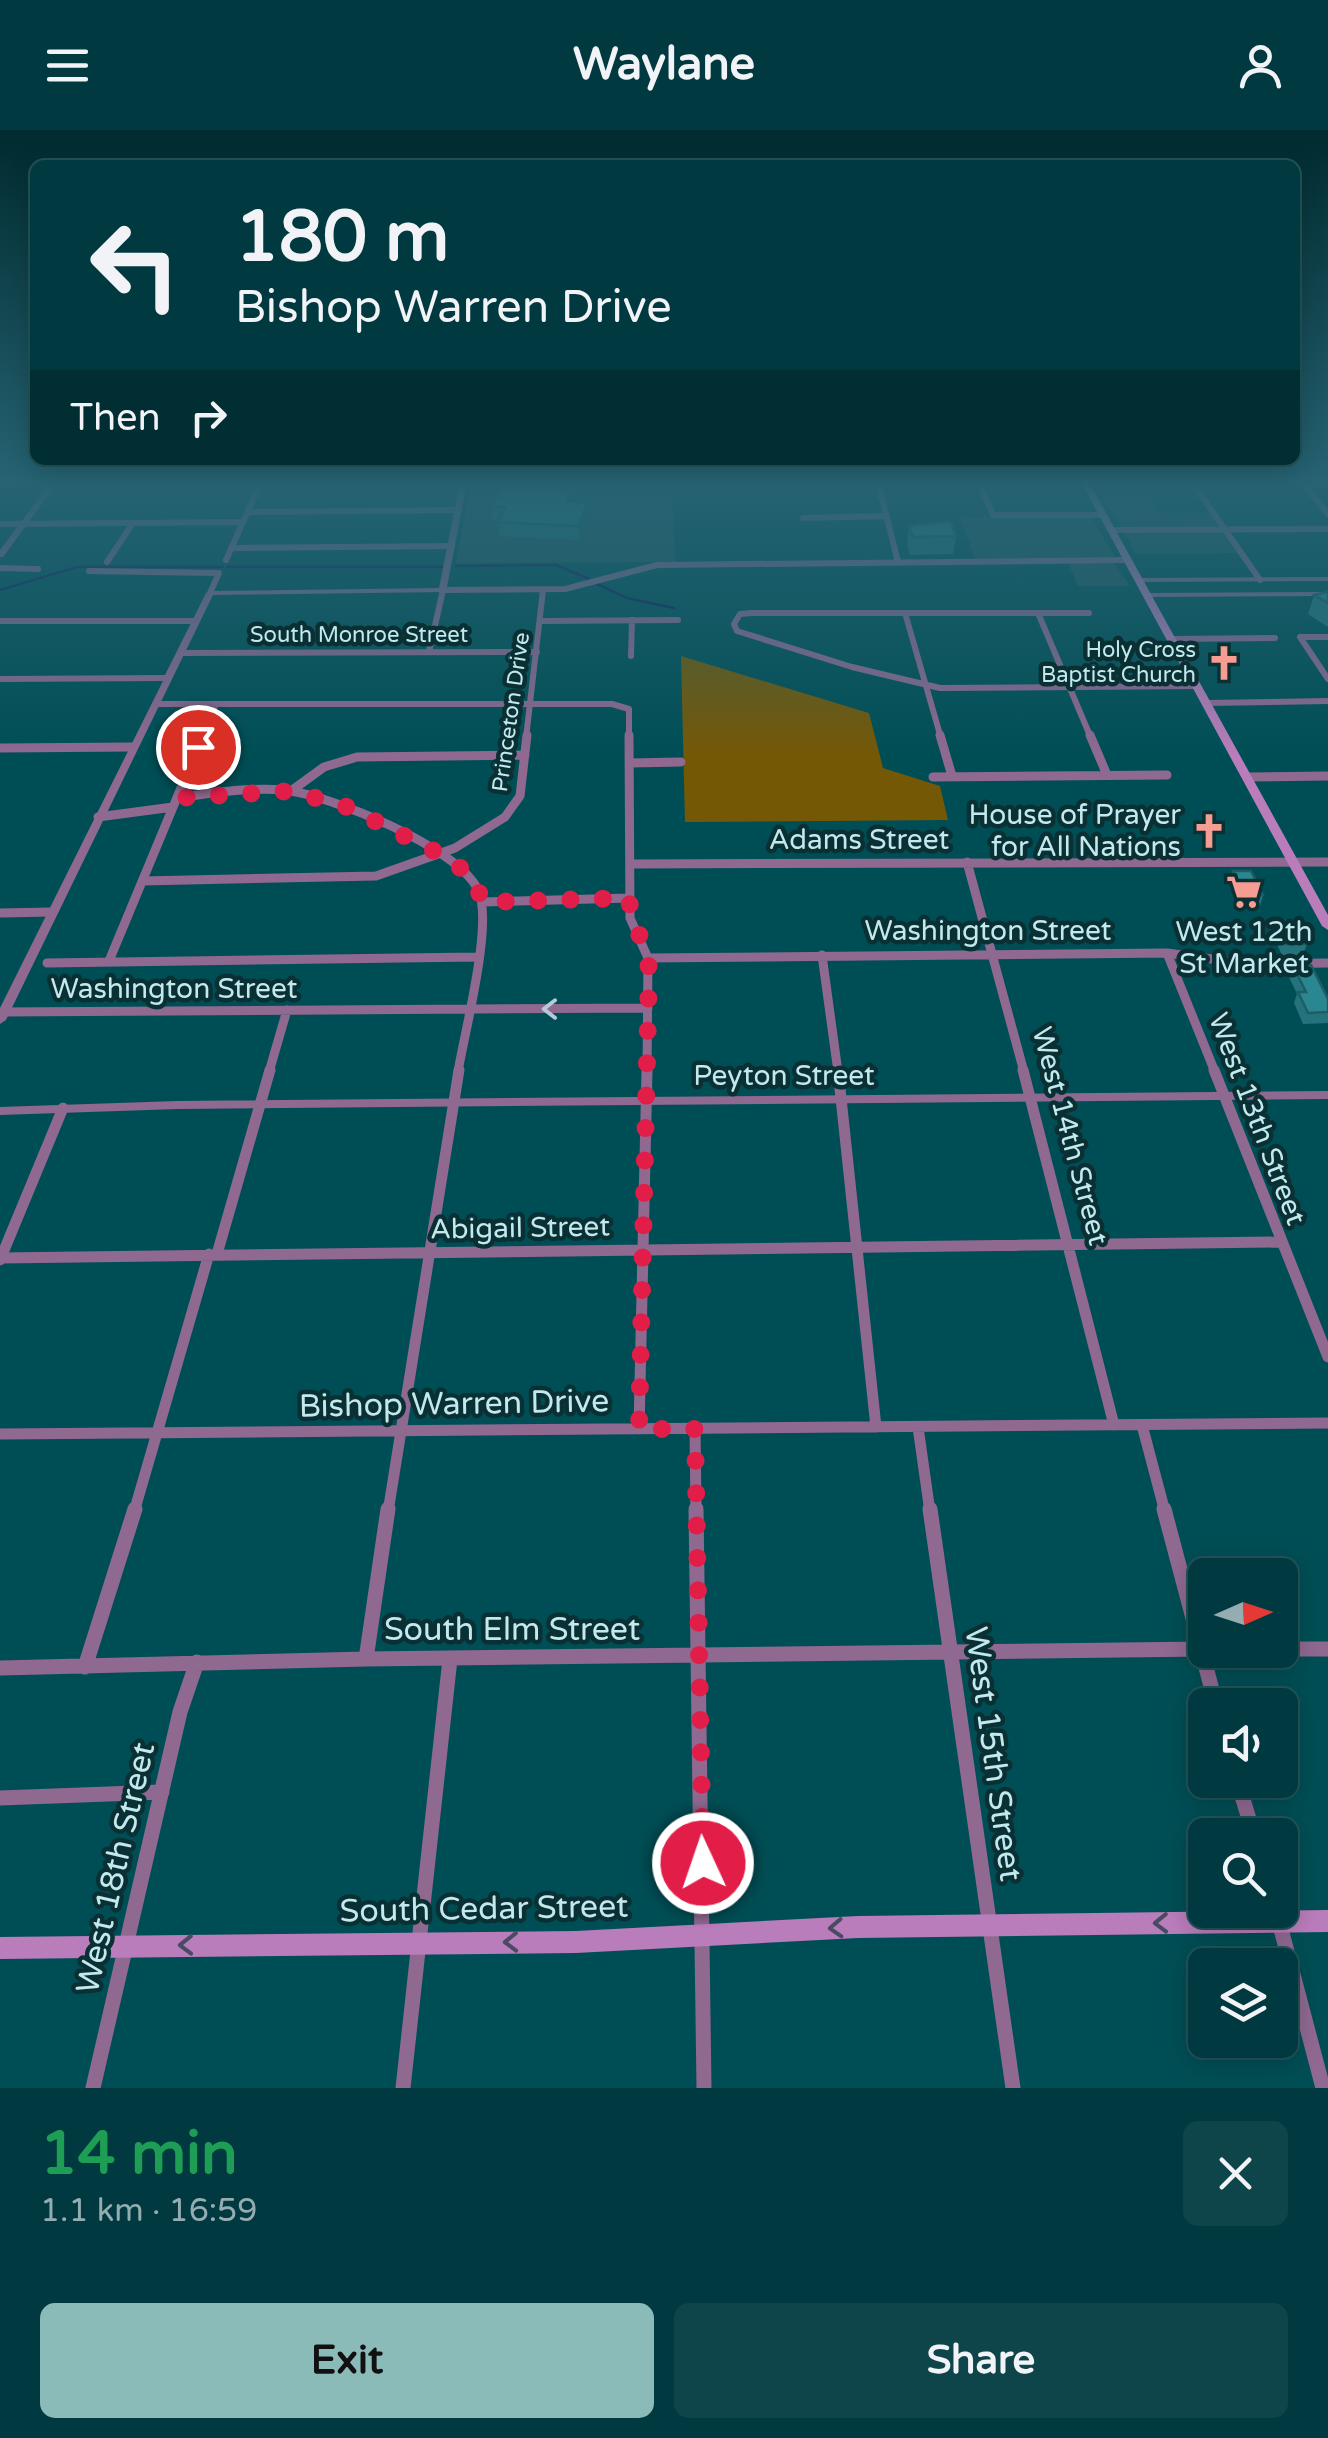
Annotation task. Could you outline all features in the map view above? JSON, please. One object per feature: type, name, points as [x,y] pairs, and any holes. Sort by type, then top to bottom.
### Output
[{"type":"main road","points":[[1135,573],[1328,926]]},
{"type":"main road","name":"South Cedar Street","points":[[0,1948],[418,1944],[1188,1918]]},
{"type":"main road","name":"South Cedar Street","points":[[1298,1918],[1328,1921]]},
{"type":"street","points":[[1,1014],[219,573]]},
{"type":"street","points":[[429,652],[446,573]]},
{"type":"street","points":[[210,593],[543,590],[593,582],[617,573]]},
{"type":"street","points":[[1255,573],[1260,580]]},
{"type":"street","points":[[1139,580],[1328,578]]},
{"type":"street","name":"Princeton Drive","points":[[142,881],[367,878],[440,854],[497,823],[520,796],[543,590]]},
{"type":"street","points":[[1148,595],[1328,594]]},
{"type":"street","points":[[1089,613],[751,612],[734,619],[737,631],[926,685],[1194,683]]},
{"type":"street","points":[[905,613],[952,776]]},
{"type":"street","points":[[1038,613],[1107,775]]},
{"type":"street","points":[[541,620],[678,620]]},
{"type":"street","points":[[631,656],[632,620]]},
{"type":"street","points":[[0,621],[196,621]]},
{"type":"street","points":[[1328,637],[1300,638],[1328,679]]},
{"type":"street","points":[[1171,639],[1275,638]]},
{"type":"street","name":"South Monroe Street","points":[[181,653],[537,652]]},
{"type":"street","points":[[0,679],[168,678]]},
{"type":"street","points":[[1206,703],[1328,701]]},
{"type":"street","points":[[156,704],[624,705],[630,712],[630,918],[648,958],[639,1429]]},
{"type":"street","points":[[109,961],[215,706]]},
{"type":"street","points":[[0,748],[132,747]]},
{"type":"street","points":[[290,791],[324,767],[357,757],[525,756]]},
{"type":"street","points":[[630,762],[682,762]]},
{"type":"street","points":[[932,777],[1167,775]]},
{"type":"street","points":[[1247,777],[1328,776]]},
{"type":"street","points":[[98,817],[175,802],[290,791],[345,806],[440,854],[469,875],[483,902],[366,1659]]},
{"type":"street","name":"West 14th Street","points":[[967,862],[1071,1245],[1114,1425]]},
{"type":"street","name":"Adams Street","points":[[630,864],[1328,862]]},
{"type":"street","points":[[483,902],[629,898]]},
{"type":"street","points":[[0,913],[52,912]]},
{"type":"street","name":"Washington Street","points":[[648,958],[1167,952],[1249,964],[1328,963]]},
{"type":"street","name":"West 13th Street","points":[[1167,952],[1328,1357]]},
{"type":"street","points":[[822,955],[842,1100],[876,1427]]},
{"type":"street","points":[[46,962],[476,958]]},
{"type":"street","name":"Washington Street","points":[[1,1014],[648,1008]]},
{"type":"street","points":[[85,1668],[160,1434],[287,1010]]},
{"type":"street","name":"Peyton Street","points":[[0,1110],[261,1104],[1328,1095]]},
{"type":"street","points":[[0,1259],[63,1108]]},
{"type":"street","name":"Abigail Street","points":[[0,1259],[1281,1242]]},
{"type":"street","name":"Bishop Warren Drive","points":[[0,1434],[1328,1423]]},
{"type":"street","points":[[1142,1425],[1188,1594]]},
{"type":"street","name":"West 15th Street","points":[[918,1427],[1013,2088]]},
{"type":"street","points":[[695,1429],[706,1935],[704,2088]]},
{"type":"street","name":"South Elm Street","points":[[0,1668],[366,1659],[1188,1649]]},
{"type":"street","points":[[1298,1649],[1328,1649]]},
{"type":"street","points":[[403,2088],[450,1659]]},
{"type":"street","name":"West 18th Street","points":[[93,2088],[180,1712],[198,1662]]},
{"type":"street","points":[[0,1798],[162,1792]]},
{"type":"street","points":[[1280,1928],[1322,2088]]},
{"type":"shaded area","points":[[1073,573],[1121,573],[1130,586],[1078,586]]},
{"type":"shaded area","points":[[681,656],[869,713],[883,768],[940,786],[948,820],[685,822]]},
{"type":"building","points":[[1328,592],[1328,603],[1314,595]]},
{"type":"building","points":[[1233,871],[1251,871],[1263,895],[1244,895]]},
{"type":"building","points":[[1275,921],[1294,921],[1307,944],[1286,944]]},
{"type":"building","points":[[1292,964],[1311,965],[1328,999],[1328,1012],[1308,1013],[1298,992],[1306,992]]},
{"type":"waterway","points":[[0,590],[56,573]]},
{"type":"waterway","points":[[576,573],[589,579]]},
{"type":"waterway","points":[[597,584],[627,598],[674,608]]},
{"type":"place","name":"Holy Cross Baptist Church","points":[[1224,663]]},
{"type":"place","name":"House of Prayer for All Nations","points":[[1209,831]]},
{"type":"place","name":"West 12th St Market","points":[[1244,892]]},
{"type":"route","points":[[198,747],[177,798],[238,791],[290,791],[345,806],[452,860],[474,881],[483,902],[629,898],[630,918],[648,958],[649,970],[639,1429],[695,1429],[703,1863]]}]
